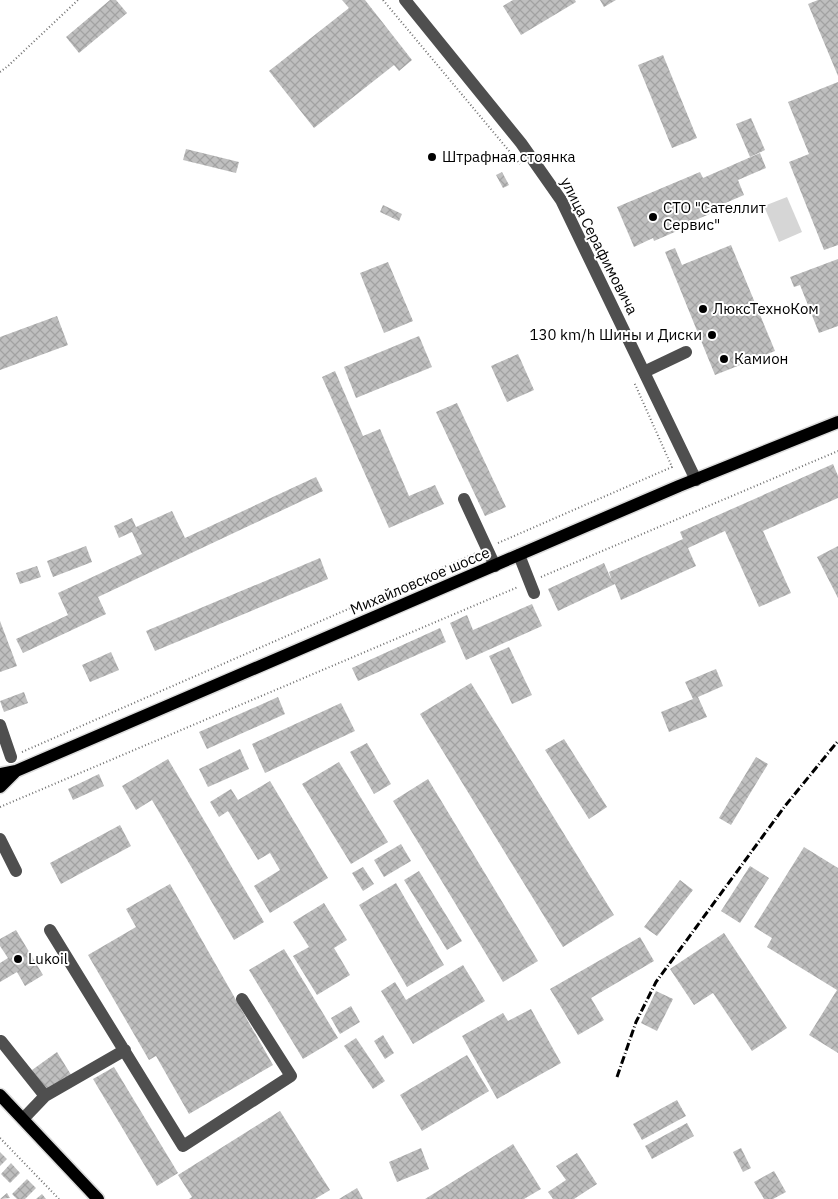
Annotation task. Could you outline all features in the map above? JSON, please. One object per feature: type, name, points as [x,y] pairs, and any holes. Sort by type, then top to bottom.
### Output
[{"type":"main road","name":"Михайловское шоссе","points":[[0,774],[16,771],[696,480],[838,422]]},
{"type":"main road","name":"Михайловское шоссе","points":[[0,787],[16,771]]},
{"type":"main road","points":[[0,1095],[98,1199]]},
{"type":"street","name":"улица Серафимовича","points":[[405,0],[521,143],[560,200],[696,480]]},
{"type":"street","points":[[644,372],[686,352]]},
{"type":"street","points":[[464,499],[495,566]]},
{"type":"street","points":[[520,555],[532,587]]},
{"type":"street","points":[[0,725],[10,757]]},
{"type":"street","points":[[0,839],[16,871]]},
{"type":"street","points":[[50,930],[183,1146],[291,1076],[242,999]]},
{"type":"street","points":[[1,1041],[45,1096]]},
{"type":"street","points":[[23,1119],[45,1096],[124,1050]]},
{"type":"path","points":[[0,72],[78,0]]},
{"type":"path","points":[[384,0],[520,164]]},
{"type":"path","points":[[10,757],[672,468],[633,378]]},
{"type":"path","points":[[0,807],[532,587],[838,451]]},
{"type":"path","points":[[0,1138],[59,1199]]},
{"type":"shaded area","points":[[787,197],[802,232],[779,242],[764,206]]},
{"type":"building","points":[[110,0],[116,0],[127,13],[79,53],[66,37]]},
{"type":"building","points":[[342,0],[365,0],[412,60],[399,71],[394,65],[314,128],[269,71],[349,8]]},
{"type":"building","points":[[513,0],[575,0],[576,2],[521,35],[503,6]]},
{"type":"building","points":[[600,0],[616,0],[604,7]]},
{"type":"building","points":[[818,0],[838,0],[838,76],[808,4]]},
{"type":"building","points":[[663,55],[697,138],[672,148],[638,65]]},
{"type":"building","points":[[838,82],[838,245],[824,250],[789,162],[809,154],[788,102]]},
{"type":"building","points":[[751,118],[765,150],[750,157],[736,124]]},
{"type":"building","points":[[186,149],[239,162],[236,173],[183,160]]},
{"type":"building","points":[[760,153],[766,168],[738,180],[744,195],[716,207],[717,211],[676,228],[677,231],[654,241],[653,238],[634,247],[617,207],[700,172],[703,178]]},
{"type":"building","points":[[502,172],[509,185],[503,188],[496,175]]},
{"type":"building","points":[[383,205],[402,214],[399,221],[380,212]]},
{"type":"building","points":[[731,245],[775,351],[715,375],[665,252],[675,248],[682,265]]},
{"type":"building","points":[[838,259],[838,326],[819,333],[800,285],[794,287],[790,277]]},
{"type":"building","points":[[388,262],[413,321],[384,333],[360,273]]},
{"type":"building","points":[[57,316],[68,345],[0,370],[0,337]]},
{"type":"building","points":[[419,336],[432,367],[356,398],[344,367]]},
{"type":"building","points":[[518,354],[534,390],[507,402],[491,366]]},
{"type":"building","points":[[335,371],[363,436],[380,429],[409,496],[435,485],[444,504],[389,528],[322,377]]},
{"type":"building","points":[[457,403],[506,507],[485,516],[436,412]]},
{"type":"building","points":[[833,464],[838,476],[838,498],[763,531],[791,593],[759,607],[725,531],[688,548],[696,566],[621,600],[615,584],[558,611],[548,589],[604,563],[612,581],[609,572],[683,539],[680,532]]},
{"type":"building","points":[[316,477],[323,491],[98,597],[106,614],[23,653],[16,639],[68,615],[58,593],[142,554],[132,532],[119,538],[114,526],[132,518],[136,527],[172,511],[185,538]]},
{"type":"building","points":[[86,546],[92,562],[53,577],[47,561]]},
{"type":"building","points":[[838,546],[838,598],[817,557]]},
{"type":"building","points":[[320,558],[328,579],[155,651],[146,631]]},
{"type":"building","points":[[37,566],[41,577],[20,584],[16,573]]},
{"type":"building","points":[[532,604],[542,626],[466,660],[450,623],[467,615],[473,630]]},
{"type":"building","points":[[0,621],[17,666],[0,672]]},
{"type":"building","points":[[440,628],[446,642],[358,681],[352,668]]},
{"type":"building","points":[[509,647],[532,695],[512,704],[489,656]]},
{"type":"building","points":[[111,652],[119,670],[90,682],[82,665]]},
{"type":"building","points":[[716,669],[723,686],[698,697],[707,717],[669,732],[661,712],[693,699],[685,682]]},
{"type":"building","points":[[471,683],[614,915],[563,947],[420,714]]},
{"type":"building","points":[[24,692],[28,703],[4,712],[0,701]]},
{"type":"building","points":[[278,697],[285,714],[207,749],[199,732]]},
{"type":"building","points":[[341,703],[355,731],[265,773],[252,744]]},
{"type":"building","points":[[564,739],[607,807],[589,819],[545,750]]},
{"type":"building","points":[[367,743],[391,784],[374,794],[350,752]]},
{"type":"building","points":[[240,749],[249,769],[208,787],[199,769]]},
{"type":"building","points":[[756,757],[768,764],[731,825],[719,818]]},
{"type":"building","points":[[168,759],[264,922],[234,940],[152,800],[136,810],[122,786]]},
{"type":"building","points":[[339,762],[388,842],[351,864],[302,784]]},
{"type":"building","points":[[99,774],[104,786],[73,800],[68,789]]},
{"type":"building","points":[[428,779],[538,961],[503,982],[393,801]]},
{"type":"building","points":[[270,781],[328,878],[270,913],[254,886],[280,870],[270,853],[258,860],[228,811],[219,817],[210,802],[231,789],[238,800]]},
{"type":"building","points":[[120,825],[131,846],[61,884],[50,863]]},
{"type":"building","points":[[401,844],[411,861],[384,877],[374,860]]},
{"type":"building","points":[[804,847],[838,868],[838,1053],[809,1035],[837,990],[767,947],[772,938],[754,927]]},
{"type":"building","points":[[750,866],[769,878],[740,923],[721,911]]},
{"type":"building","points":[[363,867],[374,884],[363,891],[352,873]]},
{"type":"building","points":[[419,871],[462,941],[447,950],[404,880]]},
{"type":"building","points":[[680,880],[693,890],[657,936],[644,927]]},
{"type":"building","points":[[396,883],[444,965],[407,987],[359,905]]},
{"type":"building","points":[[170,884],[273,1065],[189,1114],[156,1056],[149,1060],[88,955],[136,927],[126,909]]},
{"type":"building","points":[[324,903],[347,940],[334,948],[350,975],[317,995],[293,956],[309,947],[293,922]]},
{"type":"building","points":[[16,930],[43,975],[25,986],[17,972],[0,982],[0,963],[8,958],[0,946],[0,939]]},
{"type":"building","points":[[724,933],[787,1028],[752,1051],[713,993],[694,1005],[670,969]]},
{"type":"building","points":[[640,937],[654,961],[591,998],[604,1020],[578,1035],[550,989]]},
{"type":"building","points":[[284,949],[338,1038],[303,1059],[249,970]]},
{"type":"building","points":[[463,965],[485,1001],[413,1044],[381,991],[395,982],[406,1000]]},
{"type":"building","points":[[656,991],[673,999],[657,1031],[641,1023]]},
{"type":"building","points":[[351,1006],[360,1022],[340,1034],[331,1018]]},
{"type":"building","points":[[531,1009],[561,1063],[497,1099],[462,1036],[503,1013],[508,1021]]},
{"type":"building","points":[[383,1035],[394,1053],[385,1059],[374,1041]]},
{"type":"building","points":[[356,1038],[385,1081],[373,1089],[344,1046]]},
{"type":"building","points":[[57,1052],[73,1078],[48,1092],[36,1079],[32,1070]]},
{"type":"building","points":[[467,1055],[489,1091],[422,1131],[400,1095]]},
{"type":"building","points":[[114,1067],[178,1173],[157,1186],[93,1079]]},
{"type":"building","points":[[677,1100],[686,1116],[642,1140],[633,1124]]},
{"type":"building","points":[[280,1111],[330,1190],[315,1199],[189,1199],[192,1197],[178,1175]]},
{"type":"building","points":[[687,1123],[694,1136],[652,1159],[645,1146]]},
{"type":"building","points":[[513,1144],[541,1189],[524,1199],[425,1199]]},
{"type":"building","points":[[421,1148],[429,1169],[397,1182],[389,1162]]},
{"type":"building","points":[[741,1148],[751,1168],[743,1172],[733,1152]]},
{"type":"building","points":[[0,1152],[7,1159],[0,1166]]},
{"type":"building","points":[[577,1153],[597,1184],[574,1199],[553,1199],[548,1192],[566,1180],[556,1166]]},
{"type":"building","points":[[11,1163],[20,1173],[10,1183],[1,1174]]},
{"type":"building","points":[[774,1171],[786,1192],[773,1199],[764,1199],[754,1182]]},
{"type":"building","points":[[27,1179],[36,1188],[25,1199],[17,1199],[12,1194]]},
{"type":"building","points":[[357,1188],[363,1199],[339,1199]]},
{"type":"building","points":[[7,1193],[10,1198],[0,1199]]},
{"type":"building","points":[[42,1194],[46,1199],[36,1199]]},
{"type":"railway","points":[[617,1077],[636,1022],[656,982],[785,806],[838,741]]},
{"type":"place","name":"Штрафная стоянка","points":[[432,157]]},
{"type":"place","name":"СТО \"Сателлит Сервис\"","points":[[653,217]]},
{"type":"place","name":"ЛюксТехноКом","points":[[703,309]]},
{"type":"place","name":"130 km/h Шины и Диски","points":[[712,335]]},
{"type":"place","name":"Камион","points":[[724,359]]},
{"type":"place","name":"Lukoil","points":[[18,959]]}]
